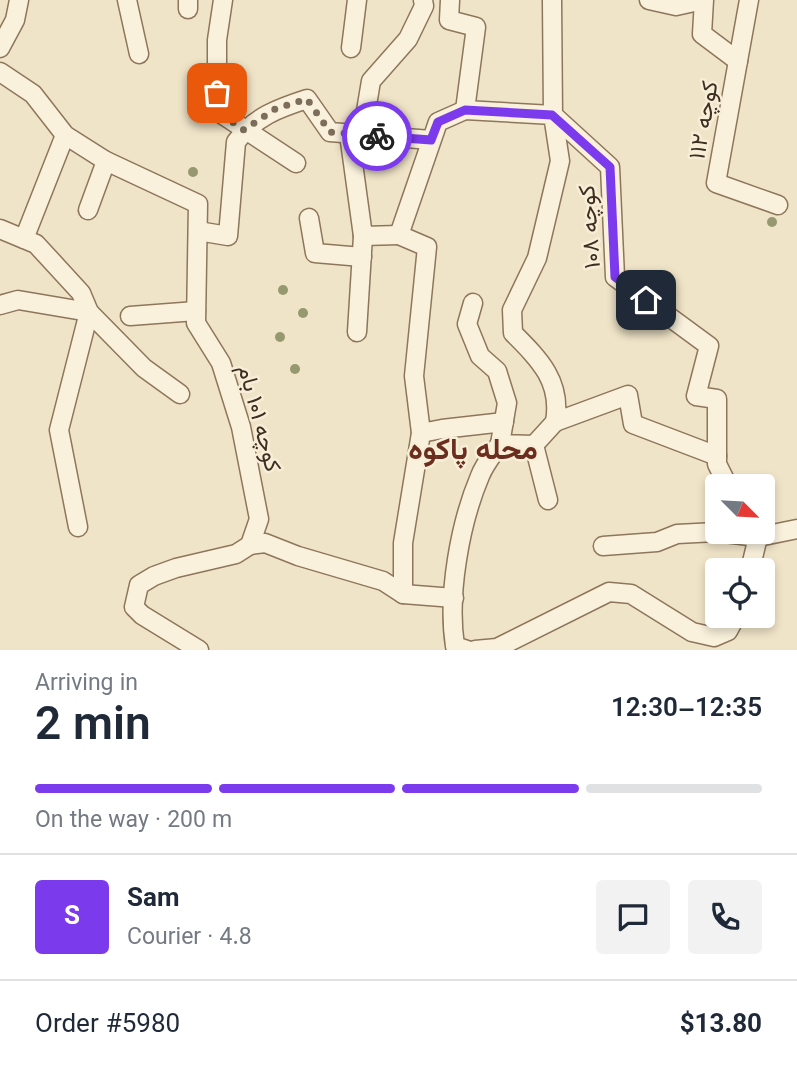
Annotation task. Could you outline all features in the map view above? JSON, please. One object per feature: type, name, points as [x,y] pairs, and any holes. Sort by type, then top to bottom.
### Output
[{"type":"street","points":[[0,48],[15,20],[19,0]]},
{"type":"street","points":[[127,0],[139,54]]},
{"type":"street","points":[[223,0],[217,40],[217,111],[296,163]]},
{"type":"street","points":[[351,48],[357,0]]},
{"type":"street","points":[[357,332],[363,236],[356,134],[371,81],[408,39],[424,6],[423,0]]},
{"type":"street","points":[[450,0],[449,20],[476,27],[465,110]]},
{"type":"street","points":[[552,0],[552,115],[560,161],[537,258],[512,310],[513,333],[537,357],[550,377],[558,404],[555,422]]},
{"type":"street","points":[[649,0],[676,6],[704,0],[702,34],[738,61]]},
{"type":"street","name":"کوچه ۱۱۲","points":[[749,0],[716,183],[778,205]]},
{"type":"street","name":"کوچه ۱۰۱ بام","points":[[0,72],[33,94],[65,135],[106,161],[198,204],[196,323],[221,363],[241,427],[259,519],[250,545]]},
{"type":"street","points":[[198,231],[228,236],[236,142],[244,130],[275,109],[307,99],[330,132],[431,140]]},
{"type":"street","points":[[399,235],[438,122],[465,110],[552,115]]},
{"type":"street","name":"کوچه ۱۰۸","points":[[552,115],[610,167],[615,277],[709,346],[696,396],[717,399],[717,456]]},
{"type":"street","points":[[24,239],[65,135]]},
{"type":"street","points":[[88,211],[106,161]]},
{"type":"street","points":[[309,218],[315,253],[362,257]]},
{"type":"street","points":[[0,229],[36,244],[81,293],[89,312],[144,368],[180,394]]},
{"type":"street","points":[[363,236],[399,235],[427,247],[414,376],[421,433],[403,543],[403,594]]},
{"type":"street","points":[[0,305],[18,300],[89,312]]},
{"type":"street","points":[[467,650],[455,646],[451,622],[456,555],[480,474],[500,444],[507,403],[497,371],[480,356],[467,324],[473,303]]},
{"type":"street","points":[[78,527],[60,430],[89,312]]},
{"type":"street","points":[[130,316],[196,312]]},
{"type":"street","points":[[500,444],[534,445],[555,422],[628,395],[633,424],[717,456],[723,474]]},
{"type":"street","points":[[421,433],[504,422]]},
{"type":"street","points":[[534,445],[548,500]]},
{"type":"street","points":[[775,532],[797,529]]},
{"type":"street","points":[[603,546],[657,542],[677,534],[705,533]]},
{"type":"street","points":[[199,650],[142,615],[134,607],[139,585],[154,576],[236,554],[250,545],[265,543],[298,556],[383,581],[403,594],[454,598]]},
{"type":"street","points":[[475,650],[497,648],[608,592],[631,594],[692,632],[714,637],[730,628]]},
{"type":"way so far","points":[[217,93],[217,111],[244,130],[275,109],[307,99],[330,132],[377,136]]},
{"type":"district","name":"محله پاکوه","points":[[473,449]]},
{"type":"route","points":[[377,136],[431,140],[438,122],[465,110],[552,115],[610,167],[615,277],[646,300]]}]
